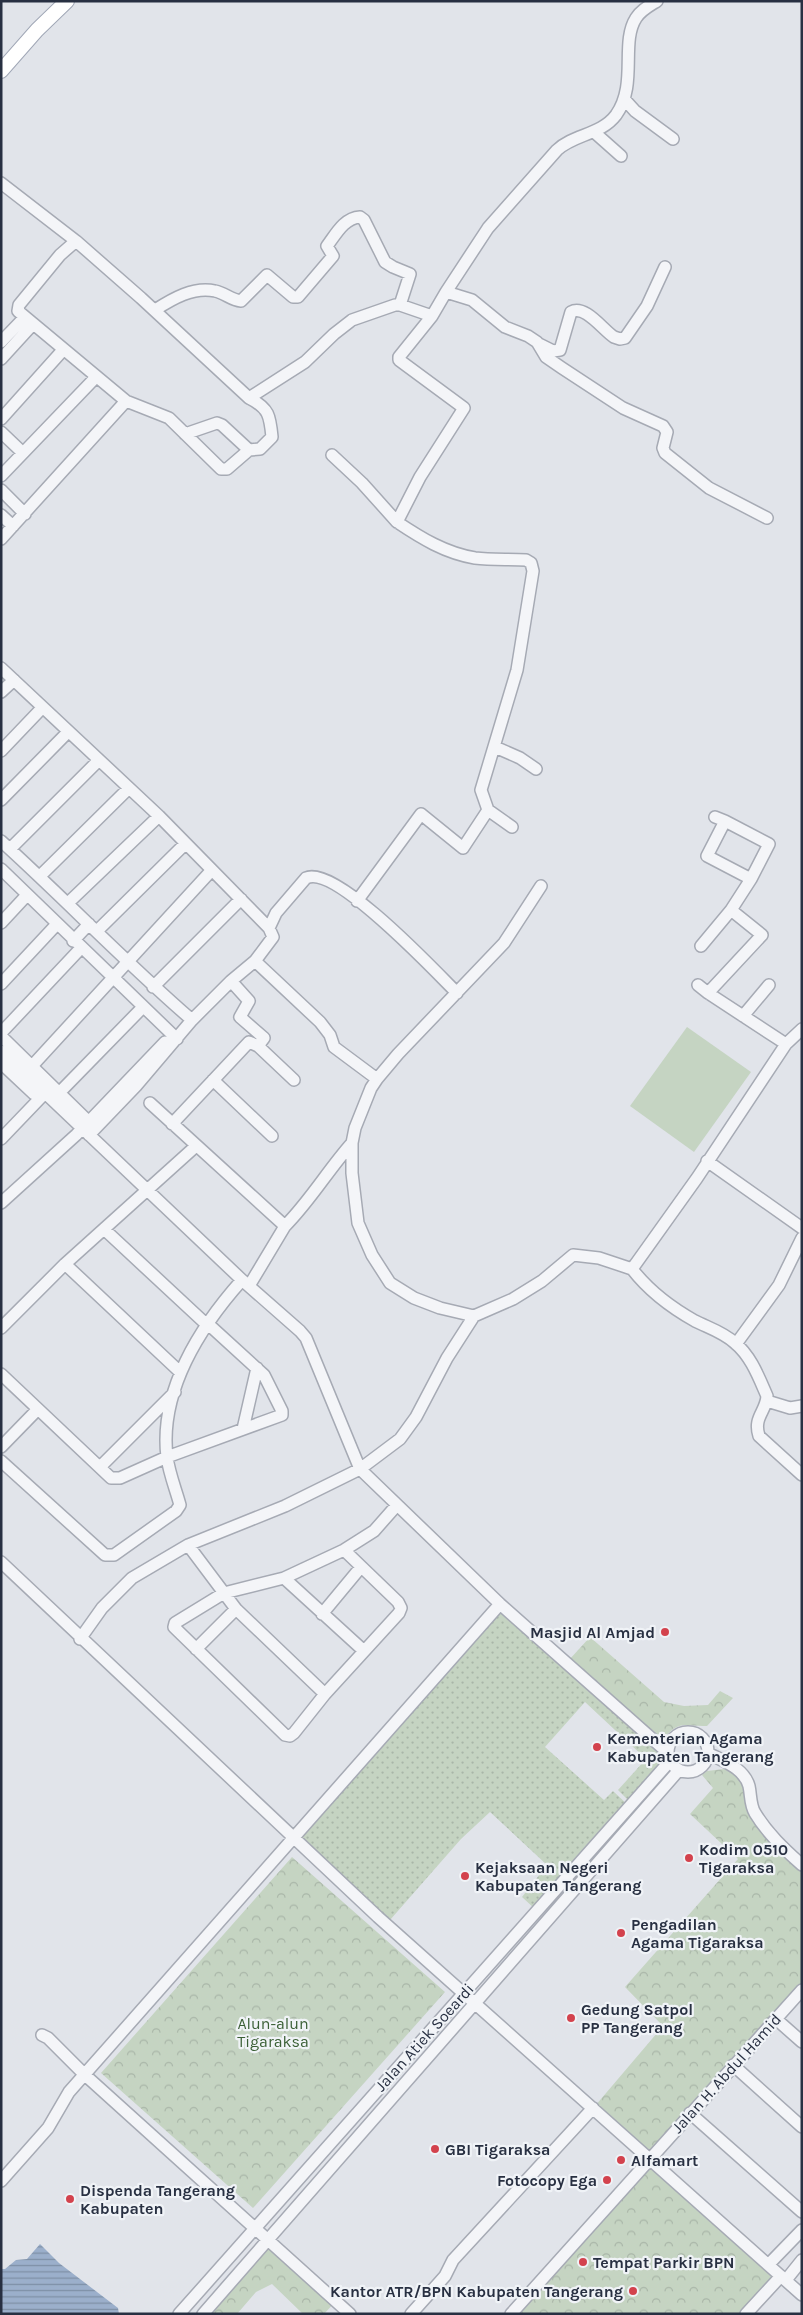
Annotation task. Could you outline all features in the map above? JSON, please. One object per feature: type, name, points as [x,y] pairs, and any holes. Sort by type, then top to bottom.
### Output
[{"type":"main road","points":[[3,64],[67,1]]},
{"type":"street","points":[[397,522],[420,477],[464,408],[399,360],[399,357],[432,316],[488,228],[557,150],[562,145],[594,132],[615,116],[625,100],[631,28],[636,18],[644,9],[657,1]]},
{"type":"street","points":[[625,100],[635,111],[673,139]]},
{"type":"street","points":[[594,132],[621,156]]},
{"type":"street","points":[[1,182],[76,242],[155,310],[249,398],[263,406],[268,414],[272,437],[260,449],[249,450],[227,469],[221,469],[169,418],[126,401],[18,311],[17,308],[60,255],[76,242]]},
{"type":"street","points":[[155,310],[172,299],[204,290],[216,291],[234,300],[241,301],[267,275],[293,297],[298,297],[333,256],[327,246],[344,224],[350,219],[360,217],[364,220],[385,262],[410,274],[400,305]]},
{"type":"street","points":[[446,292],[472,300],[505,327],[528,336],[553,351],[560,350],[571,312],[577,309],[614,337],[625,338],[647,306],[665,267]]},
{"type":"street","points":[[249,398],[305,362],[334,334],[352,320],[384,308],[400,305],[432,316]]},
{"type":"street","points":[[1,342],[29,320]]},
{"type":"street","points":[[1,359],[29,320]]},
{"type":"street","points":[[537,342],[546,357],[623,408],[663,426],[668,432],[663,450],[709,488],[767,518]]},
{"type":"street","points":[[1,419],[63,350]]},
{"type":"street","points":[[1,476],[96,377]]},
{"type":"street","points":[[1,539],[126,401]]},
{"type":"street","points":[[186,434],[217,423],[222,425],[249,450]]},
{"type":"street","points":[[1,432],[23,453]]},
{"type":"street","points":[[332,455],[362,483],[397,522],[428,543],[477,558],[526,560],[531,563],[532,571],[517,670],[481,790],[488,810],[512,826]]},
{"type":"street","points":[[1,490],[25,514]]},
{"type":"street","points":[[1,516],[13,526]]},
{"type":"street","points":[[1,668],[159,816],[269,928],[273,938],[255,961],[231,981],[174,1037],[136,1086],[1,1203]]},
{"type":"street","points":[[1,692],[14,680]]},
{"type":"street","points":[[1,751],[42,708]]},
{"type":"street","points":[[1,800],[68,732]]},
{"type":"street","points":[[495,747],[520,758],[536,769]]},
{"type":"street","points":[[99,760],[6,846],[2,870],[81,949],[174,1037]]},
{"type":"street","points":[[40,876],[128,789]]},
{"type":"street","points":[[357,901],[421,814],[463,848],[488,810]]},
{"type":"street","points":[[68,903],[159,816]]},
{"type":"street","points":[[701,946],[731,910],[751,879],[769,844],[720,819],[707,856],[751,879]]},
{"type":"street","points":[[1,1033],[97,932],[185,844]]},
{"type":"street","points":[[6,846],[68,903],[127,963],[192,1020]]},
{"type":"street","points":[[32,1066],[211,871]]},
{"type":"street","points":[[269,928],[276,913],[310,876],[330,882],[382,919],[457,993]]},
{"type":"street","points":[[474,1316],[440,1308],[414,1298],[390,1282],[372,1255],[358,1223],[352,1173],[352,1143],[355,1128],[371,1088],[377,1079],[398,1054],[504,943],[541,886]]},
{"type":"street","points":[[1,922],[27,895]]},
{"type":"street","points":[[153,987],[240,899]]},
{"type":"street","points":[[708,993],[762,935],[731,910]]},
{"type":"street","points":[[1,984],[57,924]]},
{"type":"street","points":[[81,949],[97,932]]},
{"type":"street","points":[[255,961],[320,1022],[330,1035],[334,1047],[377,1079]]},
{"type":"street","points":[[231,981],[249,1001],[240,1017],[264,1038],[258,1046]]},
{"type":"street","points":[[698,985],[786,1044]]},
{"type":"street","points":[[743,1016],[769,985]]},
{"type":"street","points":[[1,1139],[143,1007]]},
{"type":"street","points":[[632,1269],[786,1044],[802,1029]]},
{"type":"street","points":[[1,1036],[5,1059],[49,1093],[147,1191],[246,1283],[300,1330],[306,1338],[360,1469],[500,1604],[669,1756],[679,1770],[689,1772],[698,1769],[705,1762],[708,1753],[707,1745],[702,1738],[688,1732],[674,1737],[669,1756]]},
{"type":"street","points":[[172,1124],[251,1042],[258,1046],[294,1080]]},
{"type":"street","points":[[5,1059],[32,1066],[49,1093]]},
{"type":"street","points":[[213,1080],[272,1136]]},
{"type":"street","points":[[150,1103],[285,1226]]},
{"type":"street","points":[[1,1461],[105,1555],[110,1556],[140,1538],[178,1509],[180,1505],[167,1457],[168,1420],[180,1372],[207,1323],[246,1283],[285,1226],[301,1211],[330,1169],[352,1143]]},
{"type":"street","points":[[1,1328],[66,1264],[196,1146]]},
{"type":"street","points":[[707,1161],[802,1228]]},
{"type":"street","points":[[1,1374],[111,1478],[120,1478],[167,1457],[282,1414],[264,1375],[105,1230]]},
{"type":"street","points":[[736,1344],[780,1285],[802,1238]]},
{"type":"street","points":[[80,1639],[102,1608],[132,1578],[188,1545],[285,1506],[360,1469],[400,1439],[416,1417],[447,1358],[474,1316],[513,1299],[542,1281],[573,1255],[599,1258],[632,1269],[642,1283],[662,1300],[695,1321],[717,1330],[736,1344],[755,1371],[767,1396],[767,1401],[758,1417],[757,1429],[759,1436],[802,1475]]},
{"type":"street","points":[[66,1264],[180,1372]]},
{"type":"street","points":[[243,1429],[257,1368]]},
{"type":"street","points":[[100,1467],[175,1392]]},
{"type":"street","points":[[767,1401],[790,1408],[802,1406]]},
{"type":"street","points":[[1,1447],[38,1408]]},
{"type":"street","points":[[344,1550],[398,1602],[401,1608],[399,1613],[325,1694],[294,1733],[290,1736],[286,1735],[196,1650],[177,1630],[175,1622],[224,1593],[284,1578],[344,1550],[374,1531],[397,1505]]},
{"type":"street","points":[[188,1545],[236,1609],[325,1694]]},
{"type":"street","points":[[1,1562],[80,1639],[463,1994],[650,2158],[802,2295]]},
{"type":"street","points":[[322,1614],[361,1567]]},
{"type":"street","points":[[284,1578],[364,1652]]},
{"type":"street","points":[[1,2181],[48,2128],[69,2092],[500,1604]]},
{"type":"street","points":[[196,1650],[236,1609]]},
{"type":"street","points":[[708,1753],[736,1768],[745,1777],[753,1810],[759,1821],[782,1847],[802,1865]]},
{"type":"street","name":"Jalan Atiek Soeardi","points":[[179,2314],[463,1994],[669,1756]]},
{"type":"street","name":"Jalan Atiek Soeardi","points":[[203,2314],[679,1770]]},
{"type":"street","name":"Jalan H. Abdul Hamid","points":[[511,2314],[802,1990]]},
{"type":"street","points":[[776,2019],[802,2042]]},
{"type":"street","points":[[42,2034],[254,2229],[350,2314]]},
{"type":"street","points":[[733,2065],[802,2127]]},
{"type":"street","points":[[411,2314],[445,2276],[453,2260],[593,2108]]},
{"type":"street","points":[[690,2113],[802,2212]]},
{"type":"street","points":[[769,2264],[802,2230]]},
{"type":"street","points":[[746,2314],[802,2260]]},
{"type":"green space","points":[[687,1027],[751,1072],[694,1152],[630,1106]]},
{"type":"green space","points":[[500,1606],[666,1752],[668,1761],[631,1803],[618,1790],[646,1759],[585,1702],[545,1747],[604,1800],[613,1791],[629,1806],[535,1909],[522,1897],[547,1865],[490,1812],[461,1839],[390,1920],[299,1838]]},
{"type":"green space","points":[[590,1637],[664,1702],[684,1706],[708,1705],[720,1691],[733,1698],[707,1726],[684,1725],[675,1728],[665,1737],[656,1737],[569,1660]]},
{"type":"green space","points":[[724,1769],[738,1776],[779,1850],[802,1872],[802,1989],[651,2156],[595,2106],[663,2026],[625,1987],[738,1859],[690,1814],[713,1788],[702,1775],[707,1771]]},
{"type":"green space","name":"Alun-alun Tigaraksa","points":[[292,1857],[445,1992],[253,2208],[101,2073]]},
{"type":"green space","points":[[650,2165],[773,2278],[742,2314],[517,2314]]},
{"type":"green space","points":[[268,2241],[336,2301],[324,2314],[303,2314],[272,2284],[256,2292],[237,2314],[203,2314]]},
{"type":"water","points":[[40,2244],[59,2263],[118,2308],[119,2314],[1,2314],[1,2269],[5,2269],[16,2260],[27,2259]]},
{"type":"place","name":"Masjid Al Amjad","points":[[665,1632]]},
{"type":"place","name":"Kementerian Agama Kabupaten Tangerang","points":[[597,1747]]},
{"type":"place","name":"Kodim 0510 Tigaraksa","points":[[689,1858]]},
{"type":"place","name":"Kejaksaan Negeri Kabupaten Tangerang","points":[[465,1876]]},
{"type":"place","name":"Pengadilan Agama Tigaraksa","points":[[621,1933]]},
{"type":"place","name":"Gedung Satpol PP Tangerang","points":[[571,2018]]},
{"type":"place","name":"GBI Tigaraksa","points":[[435,2149]]},
{"type":"place","name":"Alfamart","points":[[621,2160]]},
{"type":"place","name":"Fotocopy Ega","points":[[607,2180]]},
{"type":"place","name":"Dispenda Tangerang Kabupaten","points":[[70,2199]]},
{"type":"place","name":"Tempat Parkir BPN","points":[[583,2262]]},
{"type":"place","name":"Kantor ATR/BPN Kabupaten Tangerang","points":[[633,2291]]}]
